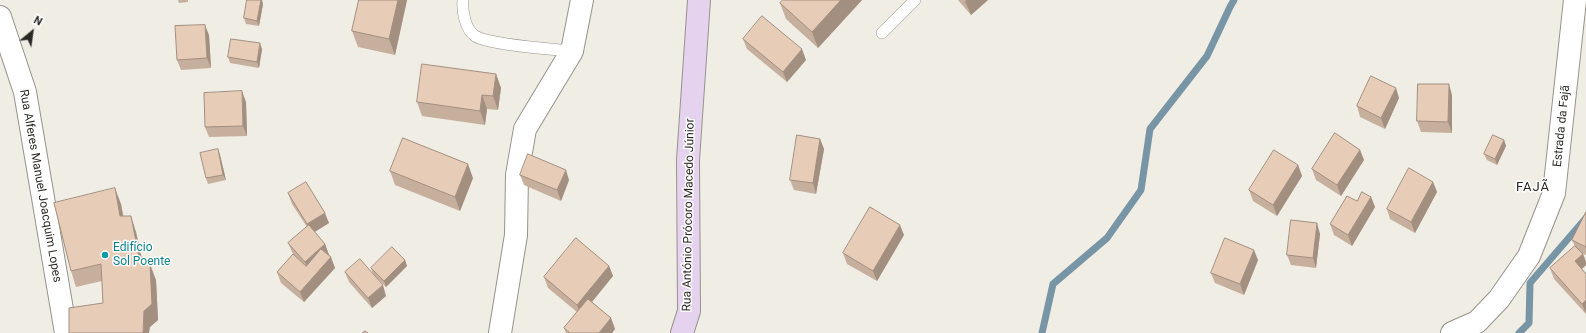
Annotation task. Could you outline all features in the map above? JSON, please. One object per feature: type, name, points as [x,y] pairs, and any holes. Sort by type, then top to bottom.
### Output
[{"type":"street","points":[[500,333],[516,235],[517,176],[525,129],[572,51],[582,0]]},
{"type":"street","name":"Rua António Prócoro Macedo Júnior","points":[[682,333],[689,311],[688,160],[699,0]]},
{"type":"street","name":"Estrada da Fajã","points":[[1452,333],[1478,322],[1500,299],[1529,256],[1554,193],[1575,0]]},
{"type":"street","name":"Rua Alferes Manuel Joacquim Lopes","points":[[0,17],[25,92],[66,333]]},
{"type":"lane","points":[[463,0],[462,5],[466,25],[475,36],[493,42],[572,51]]},
{"type":"lane","points":[[882,33],[915,0]]},
{"type":"building","points":[[247,0],[261,0],[257,21],[244,18]]},
{"type":"building","points":[[359,0],[398,0],[389,39],[352,31]]},
{"type":"building","points":[[783,0],[841,0],[812,32],[780,3]]},
{"type":"building","points":[[762,16],[802,49],[783,72],[743,39]]},
{"type":"building","points":[[205,25],[207,58],[177,60],[175,26]]},
{"type":"building","points":[[231,39],[260,43],[257,62],[228,57]]},
{"type":"building","points":[[422,64],[496,74],[493,96],[482,95],[480,111],[417,102]]},
{"type":"building","points":[[1371,76],[1396,88],[1381,118],[1357,106]]},
{"type":"building","points":[[1418,84],[1449,84],[1448,122],[1417,121]]},
{"type":"building","points":[[242,91],[243,126],[205,127],[204,93]]},
{"type":"building","points":[[1335,133],[1360,150],[1337,185],[1312,169]]},
{"type":"building","points":[[797,135],[820,139],[813,183],[790,180]]},
{"type":"building","points":[[1493,135],[1504,140],[1495,159],[1484,154]]},
{"type":"building","points":[[403,138],[468,164],[455,197],[390,171]]},
{"type":"building","points":[[218,149],[223,175],[206,178],[200,153]]},
{"type":"building","points":[[1274,150],[1298,165],[1273,205],[1249,190]]},
{"type":"building","points":[[528,154],[566,170],[557,190],[520,175]]},
{"type":"building","points":[[1409,168],[1433,182],[1411,222],[1387,209]]},
{"type":"building","points":[[306,182],[325,213],[307,224],[288,193]]},
{"type":"building","name":"Edifício Sol Poente","points":[[115,188],[120,216],[131,216],[140,262],[150,264],[152,304],[144,311],[143,333],[69,333],[69,308],[103,303],[101,264],[71,271],[54,203]]},
{"type":"building","points":[[1362,192],[1371,197],[1348,235],[1330,224],[1347,196],[1357,201]]},
{"type":"building","points":[[870,207],[900,225],[873,271],[843,253]]},
{"type":"building","points":[[1586,212],[1586,247],[1572,240]]},
{"type":"building","points":[[1291,220],[1317,223],[1313,258],[1287,255]]},
{"type":"building","points":[[309,225],[325,244],[305,262],[288,243]]},
{"type":"building","points":[[576,238],[609,266],[577,305],[544,277]]},
{"type":"building","points":[[1225,238],[1254,250],[1240,284],[1211,273]]},
{"type":"building","points":[[1575,246],[1583,254],[1575,261],[1586,274],[1586,300],[1582,304],[1550,268]]},
{"type":"building","points":[[392,247],[405,260],[384,281],[371,268]]},
{"type":"building","points":[[321,249],[331,257],[300,292],[277,272],[293,254],[306,266]]},
{"type":"building","points":[[360,259],[383,285],[368,298],[345,272]]},
{"type":"building","points":[[588,299],[611,318],[599,333],[570,333],[564,328]]},
{"type":"waterway","points":[[1042,333],[1053,284],[1107,238],[1141,190],[1150,129],[1207,56],[1234,0]]},
{"type":"waterway","points":[[1519,333],[1529,323],[1530,283],[1586,218]]},
{"type":"place","name":"Edifício Sol Poente","points":[[105,255]]},
{"type":"district","name":"FAJÃ","points":[[1533,188]]}]
